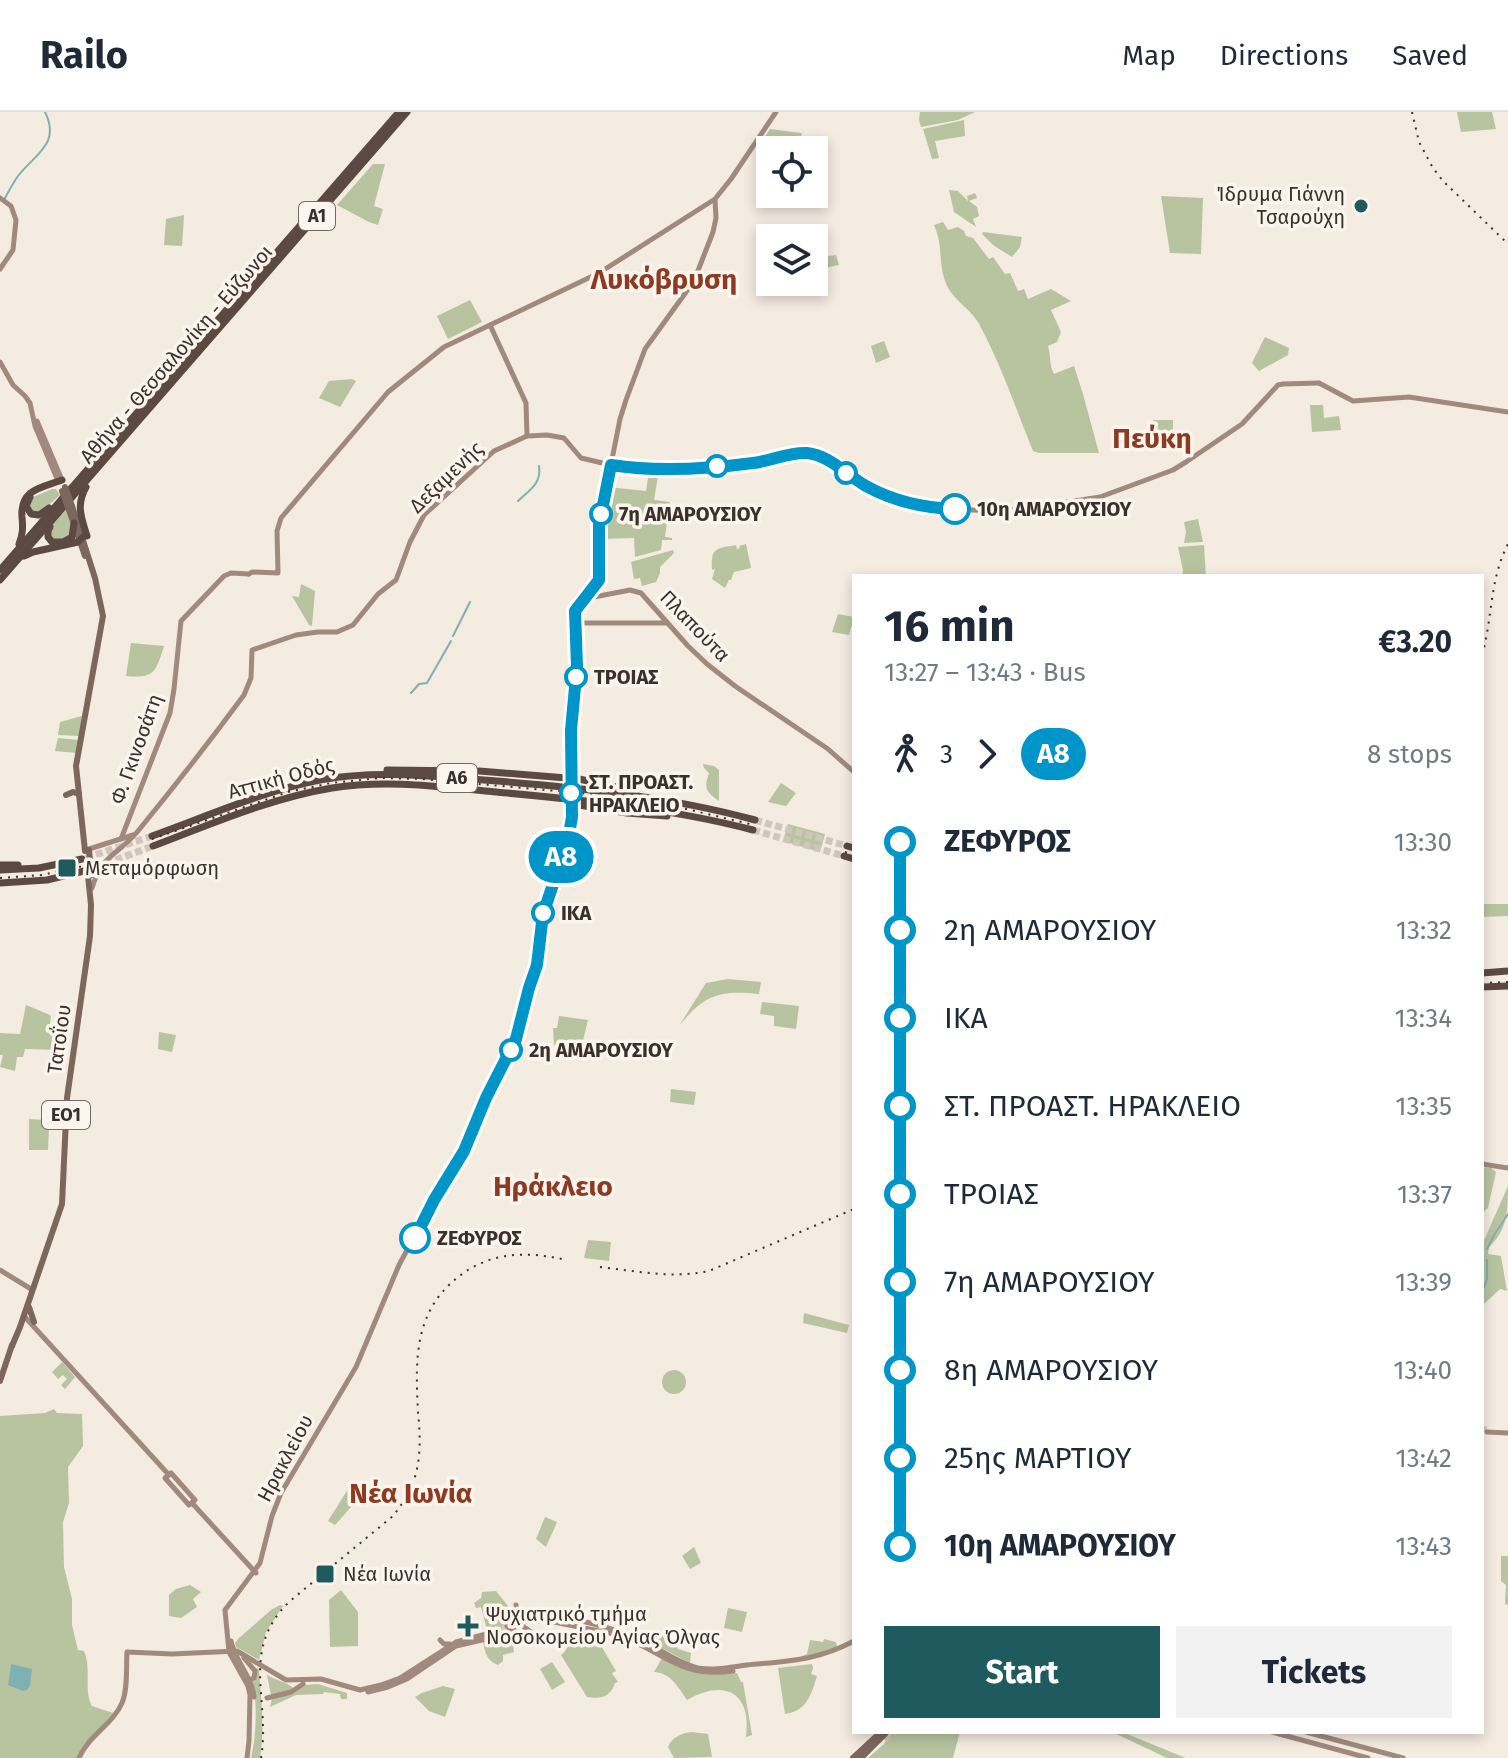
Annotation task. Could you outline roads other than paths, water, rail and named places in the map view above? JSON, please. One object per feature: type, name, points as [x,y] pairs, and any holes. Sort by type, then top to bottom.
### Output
[{"type":"highway","name":"Αθήνα - Θεσσαλονίκη - Εύζωνοι","points":[[0,580],[59,487],[399,112]]},
{"type":"highway","name":"Αθήνα - Θεσσαλονίκη - Εύζωνοι","points":[[0,570],[98,468],[407,112]]},
{"type":"highway","points":[[10,563],[30,553],[81,541],[80,497],[98,468]]},
{"type":"highway","points":[[10,563],[22,536],[23,499],[30,493],[59,487],[54,480],[54,472]]},
{"type":"highway","points":[[57,514],[48,531],[52,542],[60,543],[71,538],[81,521]]},
{"type":"highway","points":[[322,780],[341,774],[392,769],[476,771],[560,779],[567,775],[572,779],[694,805]]},
{"type":"highway","name":"Αττική Οδός","points":[[152,836],[276,792],[322,780],[369,774],[560,786],[694,805],[755,820]]},
{"type":"highway","points":[[404,784],[469,794],[573,803],[627,813],[723,822]]},
{"type":"highway","name":"Αττική Οδός","points":[[153,846],[266,805],[355,785],[404,784],[598,802],[664,811],[753,830]]},
{"type":"highway","points":[[0,867],[35,865],[86,852]]},
{"type":"highway","points":[[844,856],[852,858]]},
{"type":"highway","points":[[0,884],[42,883],[64,876],[87,874]]},
{"type":"highway","points":[[1484,974],[1508,973]]},
{"type":"highway","points":[[1484,987],[1508,986]]},
{"type":"main road","points":[[776,112],[715,199],[599,273],[490,325],[526,403],[527,436],[564,438],[581,458],[639,469],[756,463],[794,454],[810,454],[825,459],[885,495],[915,504],[1000,511],[1105,496],[1173,470],[1242,424],[1278,385],[1317,382]]},
{"type":"main road","points":[[0,198],[14,210],[16,217],[12,253],[0,269]]},
{"type":"main road","name":"Ηρακλείου","points":[[248,1758],[250,1695],[232,1652],[225,1609],[256,1573],[280,1493],[356,1367],[404,1254],[466,1145],[519,1028],[538,960],[543,914],[569,834],[573,803],[577,666],[575,608],[600,578],[599,525],[621,415],[649,342],[694,281],[713,232],[715,199]]},
{"type":"main road","name":"Φ. Γκινοσάτη","points":[[121,839],[170,713],[181,621],[227,574],[278,574],[276,534],[281,518],[377,403],[444,347],[490,325]]},
{"type":"main road","points":[[0,362],[13,385],[30,403],[59,487]]},
{"type":"main road","points":[[940,507],[1009,508],[1110,491],[1186,460],[1241,422],[1278,382],[1317,382],[1353,401],[1409,397],[1508,412]]},
{"type":"main road","points":[[34,417],[54,472]]},
{"type":"main road","name":"Δεξαμενής","points":[[135,834],[244,695],[252,672],[252,650],[296,635],[337,632],[353,625],[378,594],[396,580],[424,515],[494,451],[527,436]]},
{"type":"main road","name":"ΕΟ1","points":[[59,487],[98,584],[103,622],[76,766],[86,852]]},
{"type":"main road","name":"ΕΟ1","points":[[70,508],[81,521]]},
{"type":"main road","points":[[81,541],[97,573],[98,584]]},
{"type":"main road","name":"Πλαπούτα","points":[[583,599],[636,590],[645,596],[700,658],[852,768]]},
{"type":"main road","points":[[575,623],[667,623]]},
{"type":"main road","name":"ΕΟ1","points":[[76,766],[91,905]]},
{"type":"main road","points":[[66,795],[79,794]]},
{"type":"main road","points":[[86,852],[135,834]]},
{"type":"main road","points":[[92,888],[97,873],[106,861],[135,834]]},
{"type":"main road","name":"ΕΟ1","points":[[87,874],[92,888],[91,905]]},
{"type":"main road","name":"Τατοΐου","points":[[32,1290],[62,1204],[67,1098],[90,936],[91,905]]},
{"type":"main road","points":[[466,1145],[472,1154]]},
{"type":"main road","points":[[1484,1164],[1508,1168]]},
{"type":"main road","points":[[0,1270],[32,1290]]},
{"type":"main road","name":"ΕΟ1","points":[[12,1346],[32,1290]]},
{"type":"main road","name":"ΕΟ1","points":[[0,1381],[32,1290]]},
{"type":"main road","points":[[28,1303],[33,1323]]},
{"type":"main road","points":[[23,1314],[256,1573]]},
{"type":"main road","points":[[20,1327],[33,1323]]},
{"type":"main road","points":[[1487,1430],[1508,1431]]},
{"type":"main road","points":[[512,1626],[517,1614],[516,1605]]},
{"type":"main road","points":[[512,1626],[524,1617],[534,1616],[596,1625],[641,1640],[685,1663],[710,1669],[805,1660],[852,1644]]},
{"type":"main road","points":[[512,1626],[530,1620],[591,1628],[616,1634],[687,1669],[714,1673],[806,1663],[852,1644]]},
{"type":"main road","points":[[512,1626],[531,1632]]},
{"type":"main road","points":[[290,1684],[323,1683],[355,1693],[377,1690],[419,1672],[456,1646],[494,1634],[451,1644],[440,1640]]},
{"type":"main road","points":[[79,1758],[118,1711],[124,1699],[127,1652],[242,1653],[286,1680],[321,1679],[360,1690],[400,1678],[451,1644]]},
{"type":"main road","points":[[641,1652],[650,1649]]},
{"type":"main road","points":[[232,1652],[295,1686],[296,1690]]},
{"type":"main road","name":"Ηρακλείου","points":[[232,1652],[253,1690],[248,1758]]},
{"type":"main road","points":[[244,1658],[255,1671],[254,1678],[249,1680]]},
{"type":"main road","points":[[267,1698],[287,1694],[303,1684]]},
{"type":"main road","points":[[853,1758],[883,1734]]},
{"type":"main road","points":[[863,1758],[883,1734]]},
{"type":"main road","points":[[1279,1734],[1368,1758]]},
{"type":"main road","points":[[1313,1734],[1403,1758]]},
{"type":"water","points":[[11,1664],[32,1669],[27,1690],[8,1685]]},
{"type":"waterway","points":[[5,198],[18,176],[48,141],[50,132],[45,112]]},
{"type":"waterway","points":[[518,501],[536,482],[539,466]]},
{"type":"waterway","points":[[453,636],[470,602]]},
{"type":"waterway","points":[[411,693],[419,684],[427,683],[451,641]]},
{"type":"waterway","points":[[1487,1249],[1508,1214]]},
{"type":"waterway","points":[[1484,1287],[1487,1260]]},
{"type":"tunnel","points":[[755,820],[847,846]]},
{"type":"tunnel","points":[[753,830],[844,856]]},
{"type":"tunnel","points":[[86,858],[152,836]]},
{"type":"tunnel","points":[[86,871],[153,846]]},
{"type":"tunnel","points":[[494,1632],[507,1626]]},
{"type":"tunnel","points":[[495,1637],[509,1630]]},
{"type":"tunnel","points":[[885,1740],[890,1734]]},
{"type":"railway","points":[[1412,112],[1419,142],[1433,168],[1508,244]]},
{"type":"railway","points":[[1484,646],[1497,572],[1508,544]]},
{"type":"railway","points":[[152,839],[288,792],[331,783],[380,778],[602,795],[682,808],[754,825]]},
{"type":"railway","points":[[845,852],[852,854]]},
{"type":"railway","points":[[0,878],[42,875],[83,866]]},
{"type":"railway","points":[[1484,983],[1508,982]]},
{"type":"railway","points":[[600,1267],[668,1274],[709,1271],[852,1210]]},
{"type":"railway","points":[[261,1758],[261,1657],[265,1638],[275,1619],[290,1601],[393,1516],[412,1485],[418,1466],[420,1435],[418,1351],[428,1315],[437,1299],[468,1270],[490,1260],[525,1255],[562,1259]]},
{"type":"place","name":"Ίδρυμα Γιάννη Τσαρούχη","points":[[1361,206]]},
{"type":"place","name":"10η ΑΜΑΡΟΥΣΙΟΥ","points":[[955,509]]},
{"type":"place","name":"7η ΑΜΑΡΟΥΣΙΟΥ","points":[[601,514]]},
{"type":"place","name":"ΤΡΟΙΑΣ","points":[[576,677]]},
{"type":"place","name":"ΣΤ. ΠΡΟΑΣΤ. ΗΡΑΚΛΕΙΟ","points":[[571,793]]},
{"type":"place","name":"Μεταμόρφωση","points":[[67,868]]},
{"type":"place","name":"ΙΚΑ","points":[[543,913]]},
{"type":"place","name":"2η ΑΜΑΡΟΥΣΙΟΥ","points":[[511,1050]]},
{"type":"place","name":"ΖΕΦΥΡΟΣ","points":[[415,1238]]},
{"type":"place","name":"Νέα Ιωνία","points":[[325,1574]]},
{"type":"place","name":"Ψυχιατρικό τμήμα Νοσοκομείου Αγίας Όλγας","points":[[468,1626]]},
{"type":"district","name":"Λυκόβρυση","points":[[664,279]]},
{"type":"district","name":"Πεύκη","points":[[1152,438]]},
{"type":"district","name":"Ηράκλειο","points":[[553,1186]]},
{"type":"district","name":"Νέα Ιωνία","points":[[411,1493]]}]
